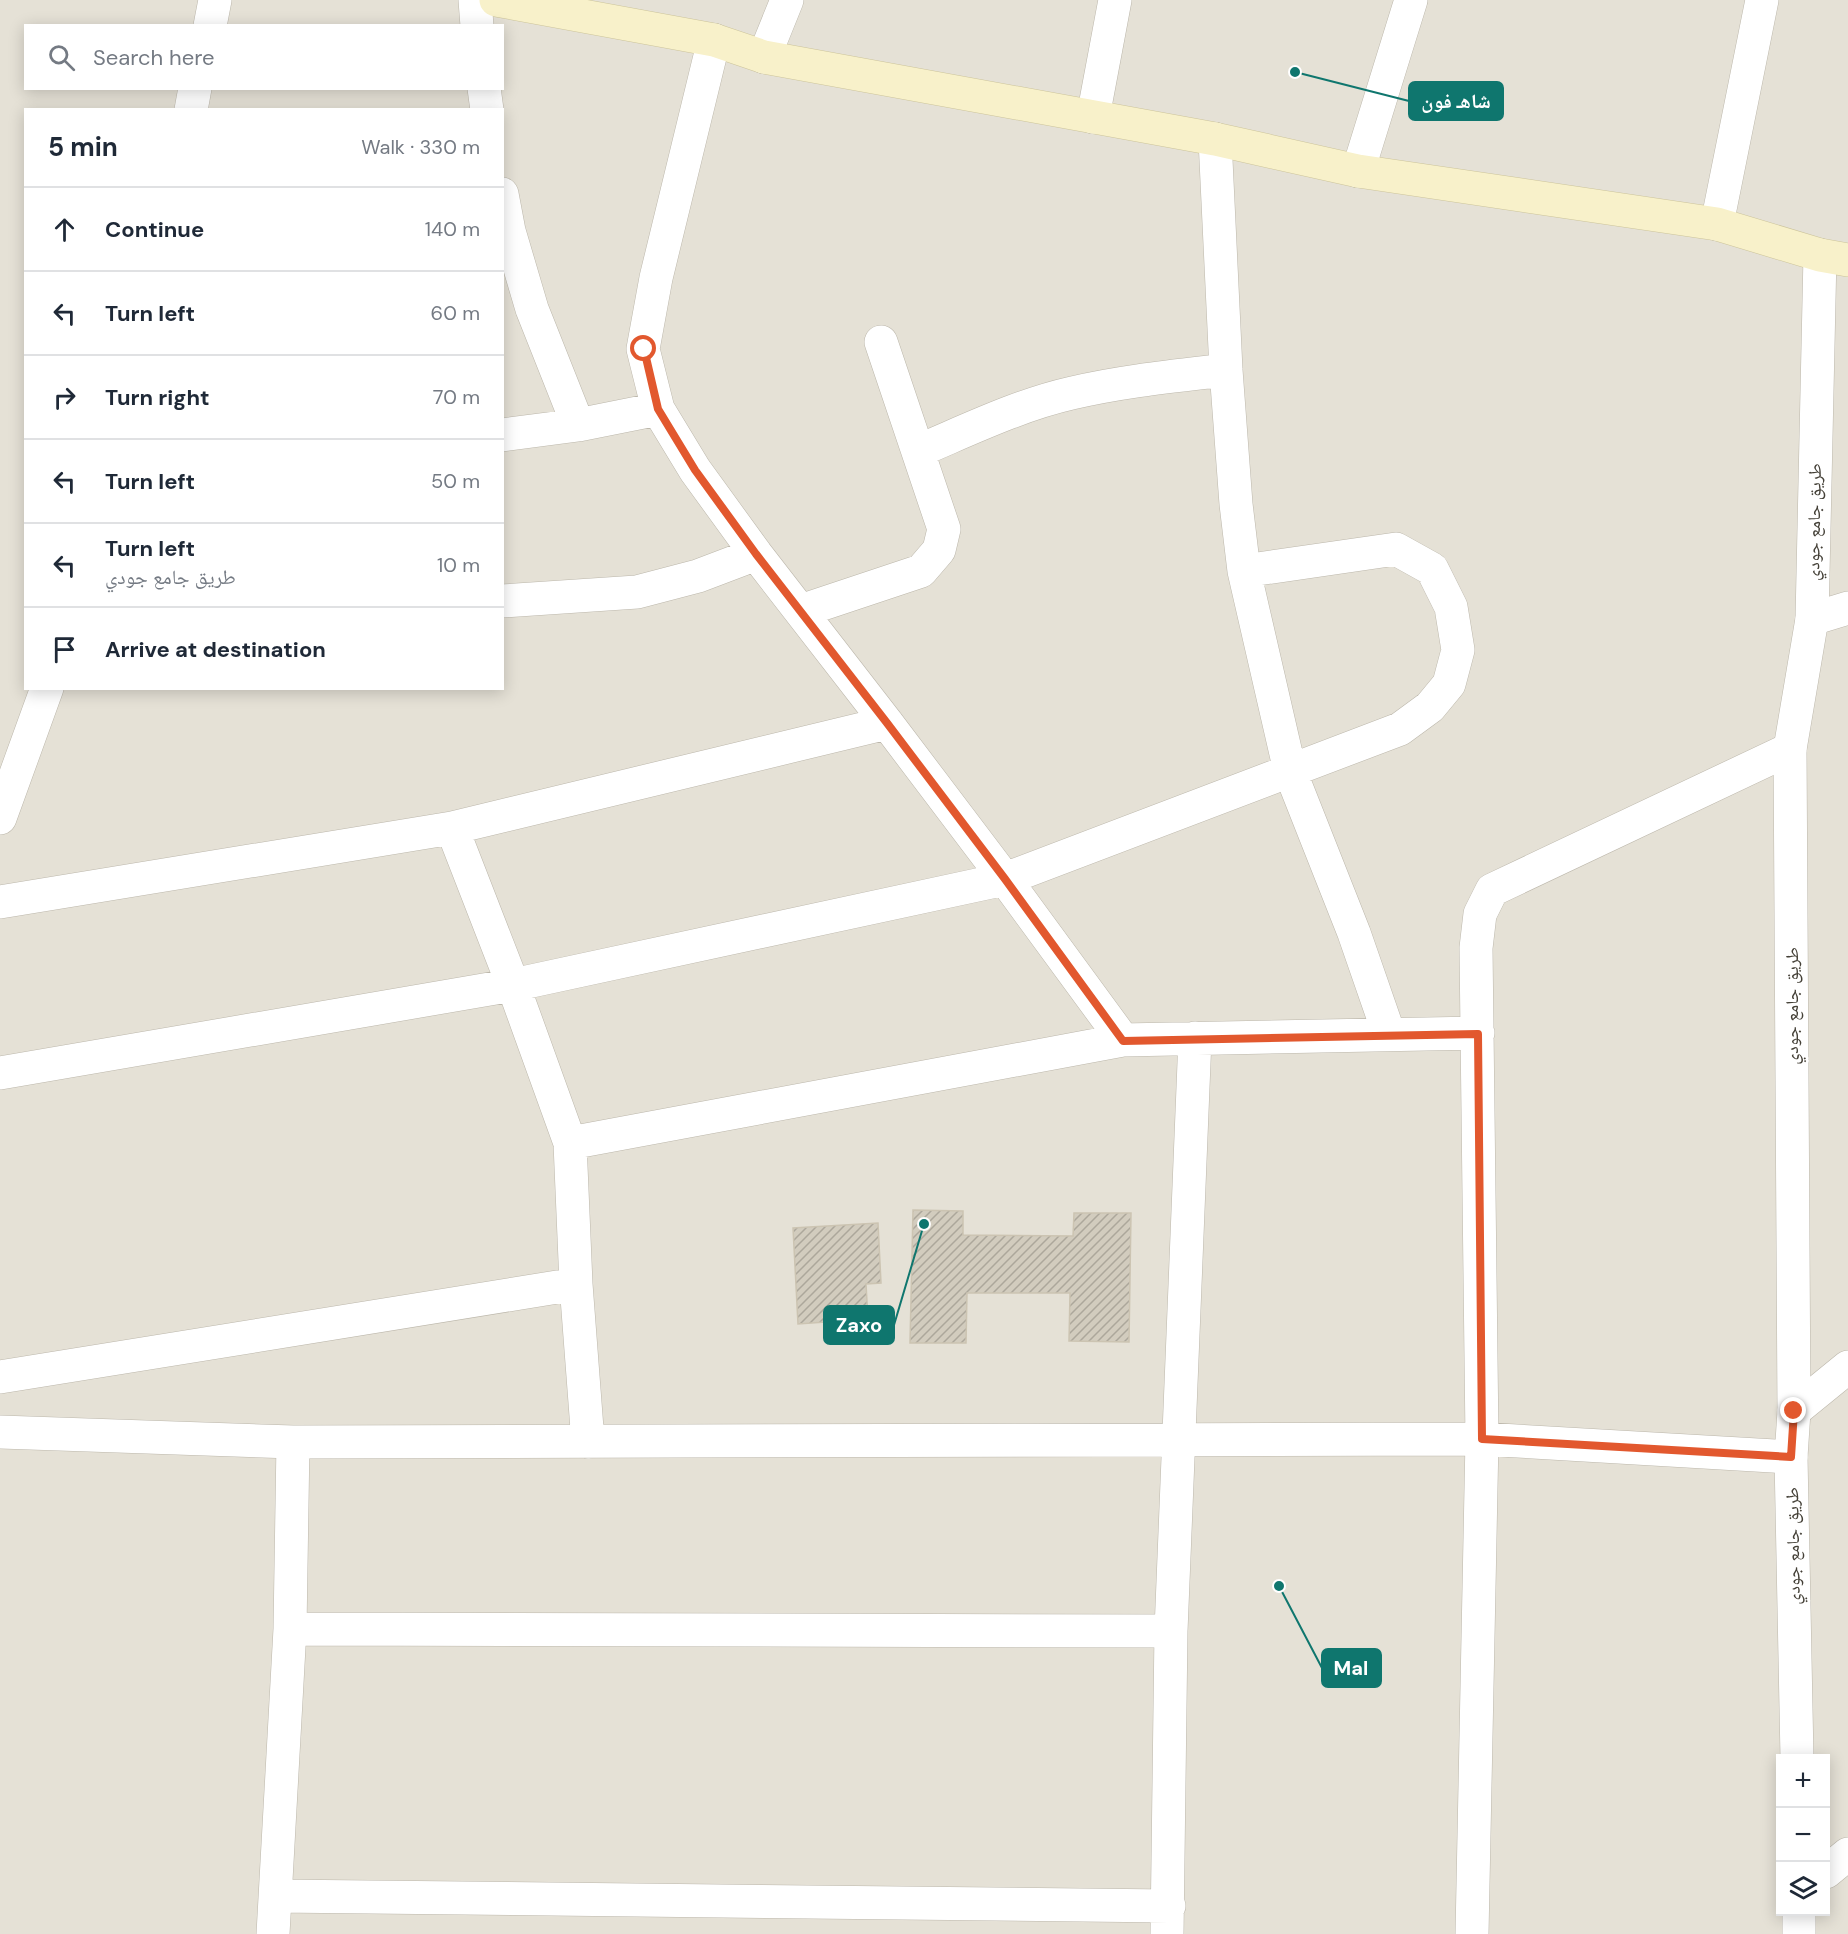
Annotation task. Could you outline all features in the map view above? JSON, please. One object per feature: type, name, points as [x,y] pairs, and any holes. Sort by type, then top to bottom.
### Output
[{"type":"main road","points":[[508,1],[714,40],[764,57],[1215,139],[1358,171],[1717,224],[1834,258]]},
{"type":"street","points":[[210,24],[215,0]]},
{"type":"street","points":[[475,0],[477,24]]},
{"type":"street","points":[[764,57],[787,0]]},
{"type":"street","points":[[1093,117],[1115,0]]},
{"type":"street","points":[[1358,171],[1411,0]]},
{"type":"street","points":[[1717,224],[1762,0]]},
{"type":"street","points":[[714,40],[656,278],[644,349],[658,409],[695,470],[756,554],[1005,879],[1123,1041]]},
{"type":"street","points":[[190,108],[195,90]]},
{"type":"street","points":[[484,90],[487,108]]},
{"type":"street","points":[[1215,139],[1227,370],[1236,504],[1244,571],[1290,771],[1354,933],[1389,1034]]},
{"type":"street","points":[[504,205],[531,309],[578,425]]},
{"type":"street","name":"طريق جامع جودي","points":[[1797,1754],[1791,1457],[1794,1411],[1790,749],[1812,619],[1834,258]]},
{"type":"street","points":[[801,611],[921,570],[939,550],[944,529],[880,342]]},
{"type":"street","points":[[918,451],[1022,408],[1070,393],[1120,382],[1227,370]]},
{"type":"street","points":[[504,435],[578,425],[658,409]]},
{"type":"street","points":[[0,1073],[513,985],[1005,879],[1400,729],[1430,707],[1449,684],[1458,650],[1451,607],[1432,569],[1396,549],[1244,571]]},
{"type":"street","points":[[504,601],[637,592],[698,576],[756,554]]},
{"type":"street","points":[[1812,619],[1848,608]]},
{"type":"street","points":[[0,818],[46,690]]},
{"type":"street","points":[[0,902],[452,828],[887,723]]},
{"type":"street","points":[[1472,1934],[1482,1439],[1476,948],[1480,914],[1492,890],[1790,749]]},
{"type":"street","points":[[452,828],[513,985],[570,1143],[576,1284],[588,1442]]},
{"type":"street","points":[[570,1143],[1123,1041],[1478,1034]]},
{"type":"street","points":[[276,1896],[1168,1920],[1171,1631],[1195,1038]]},
{"type":"street","points":[[0,1377],[576,1284]]},
{"type":"street","points":[[1794,1411],[1848,1367]]},
{"type":"street","points":[[0,1432],[292,1442],[1482,1439],[1791,1457]]},
{"type":"street","points":[[273,1934],[290,1629],[292,1442]]},
{"type":"street","points":[[290,1629],[1171,1631]]},
{"type":"street","points":[[1830,1869],[1848,1854]]},
{"type":"street","points":[[1799,1916],[1799,1934]]},
{"type":"shaded area","points":[[0,0],[1848,0],[1848,1934],[0,1934]]},
{"type":"building","points":[[913,1210],[963,1211],[963,1235],[1073,1236],[1074,1213],[1131,1213],[1129,1342],[1069,1341],[1070,1293],[967,1293],[966,1343],[910,1343]]},
{"type":"building","points":[[878,1223],[881,1283],[866,1284],[868,1319],[798,1324],[793,1228]]},
{"type":"place","name":"شاهـ فون","points":[[1295,72]]},
{"type":"place","name":"Zaxo","points":[[924,1224]]},
{"type":"place","name":"Mal","points":[[1279,1586]]},
{"type":"route","points":[[644,349],[658,409],[695,470],[756,554],[1005,879],[1123,1041],[1478,1034],[1482,1439],[1791,1457],[1794,1411]]}]
